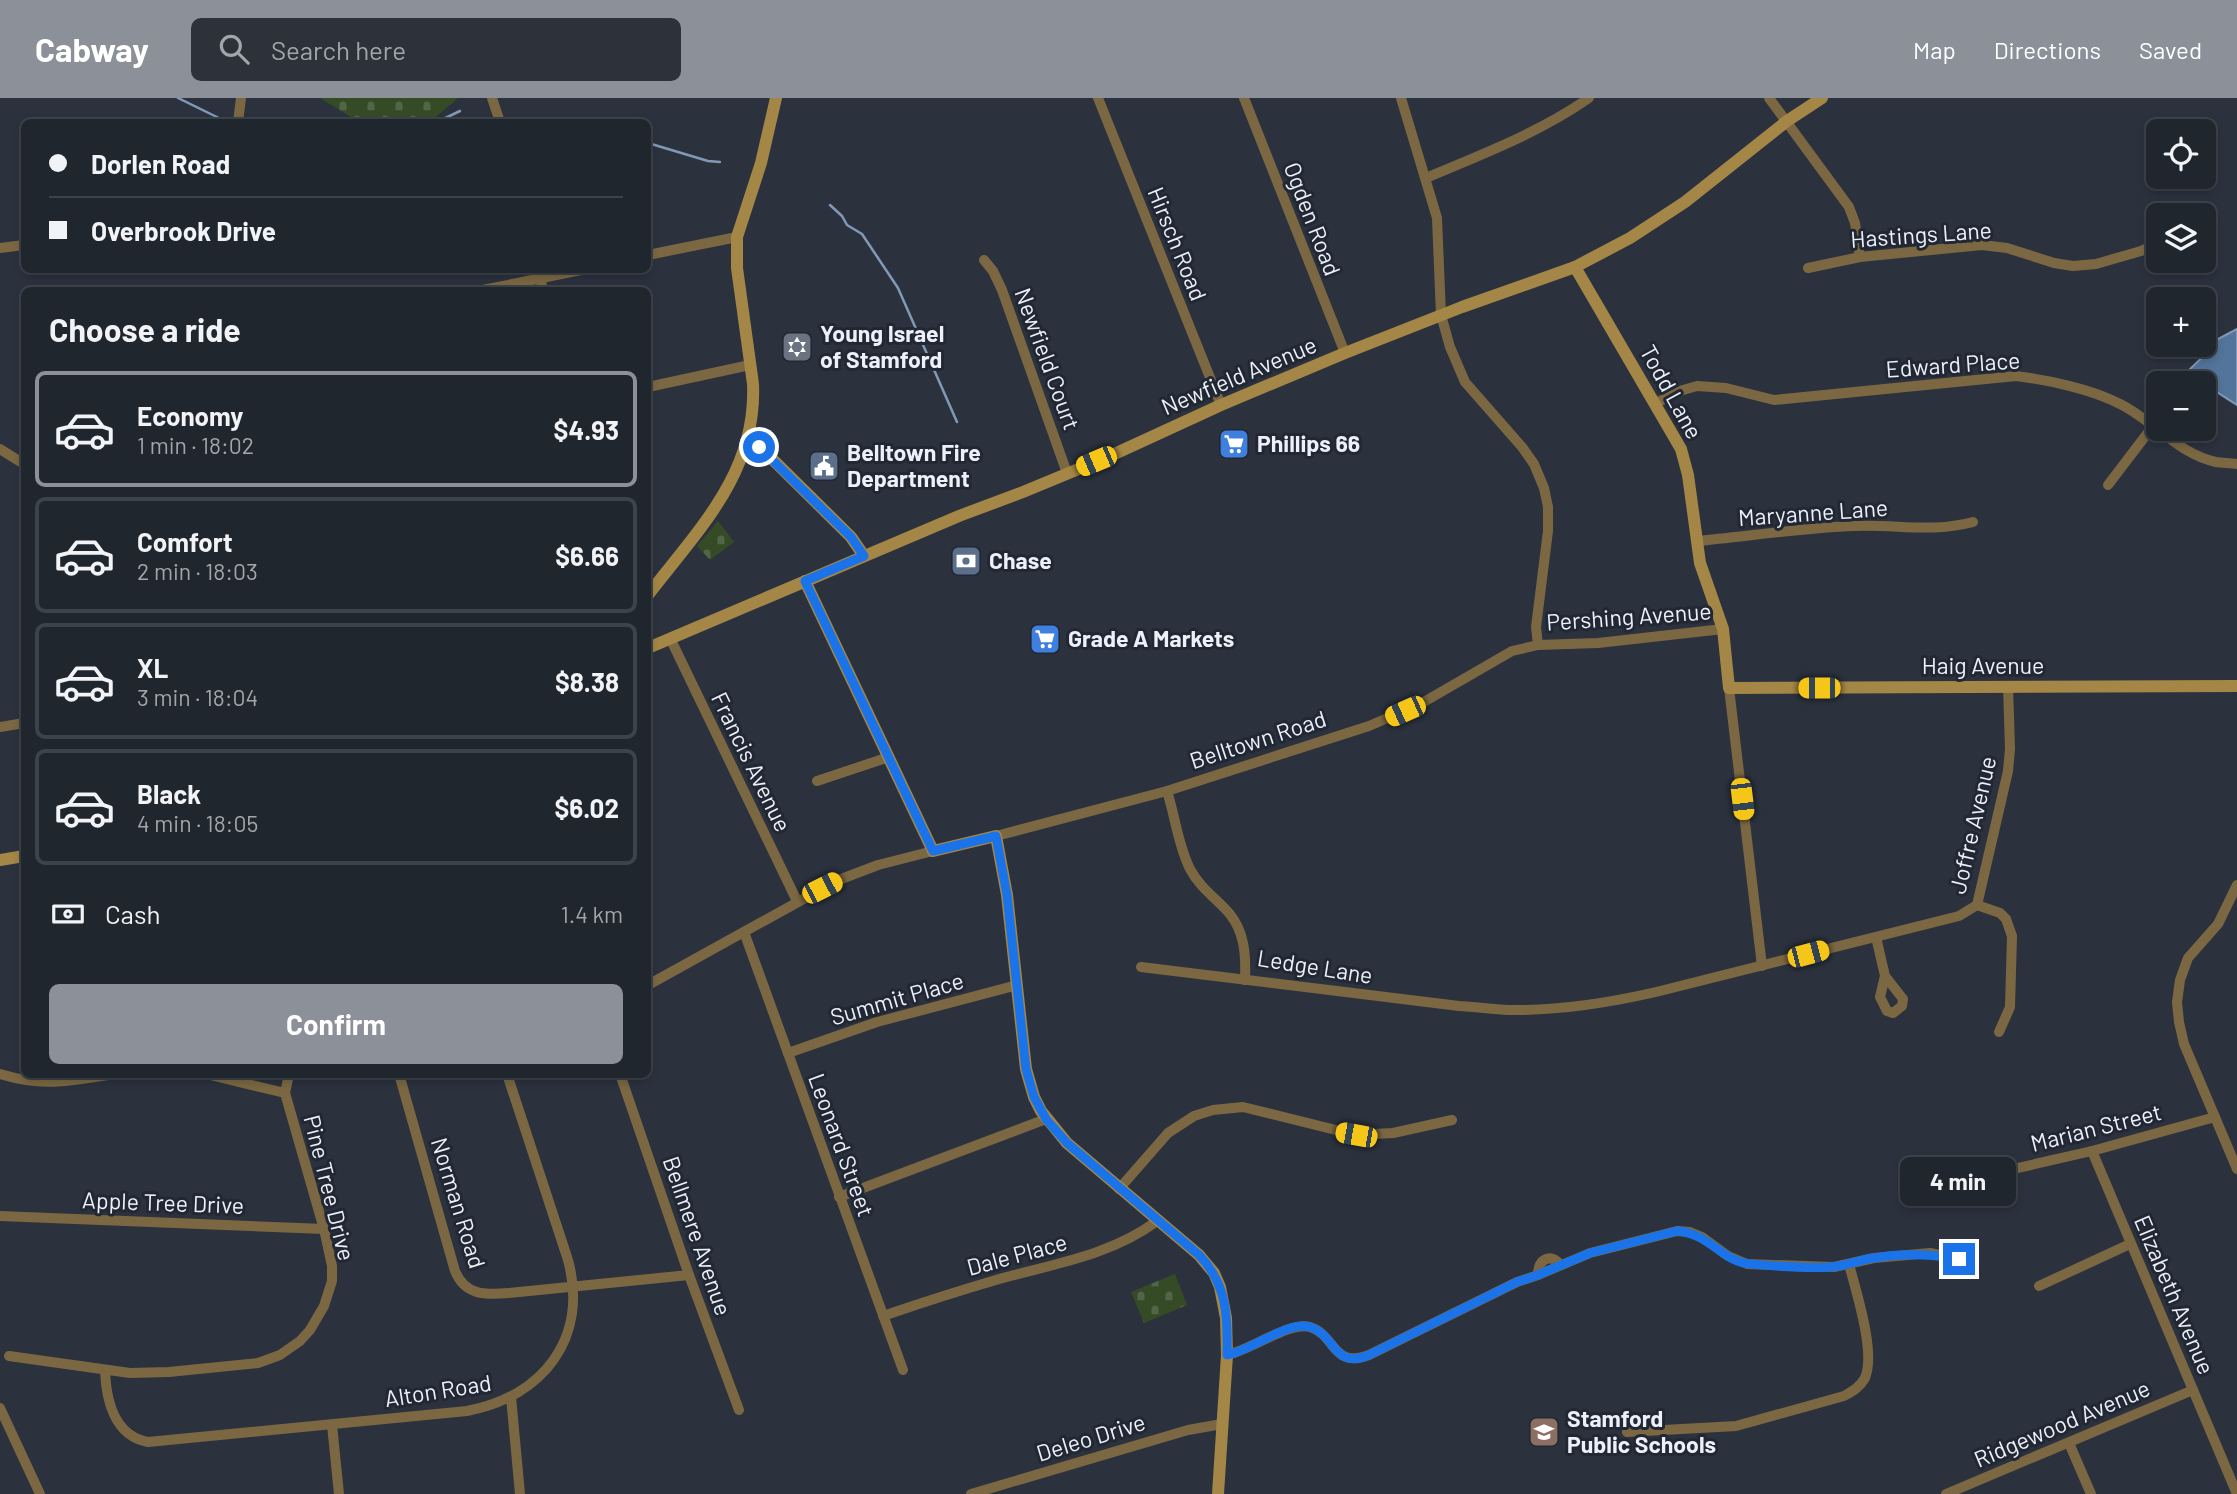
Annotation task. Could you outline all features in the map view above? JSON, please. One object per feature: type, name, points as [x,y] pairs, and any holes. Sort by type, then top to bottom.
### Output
[{"type":"street","points":[[492,98],[499,119]]},
{"type":"street","points":[[651,591],[719,503],[738,467],[749,436],[753,403],[737,268],[737,237],[761,163],[776,98]]},
{"type":"street","name":"Hirsch Road","points":[[1098,98],[1220,405]]},
{"type":"street","name":"Ogden Road","points":[[1244,98],[1345,353]]},
{"type":"street","points":[[1401,98],[1437,218],[1441,315],[1450,347],[1465,382],[1522,447],[1534,464],[1544,488],[1548,518],[1536,627],[1538,645]]},
{"type":"street","points":[[1426,178],[1525,136],[1589,98]]},
{"type":"street","points":[[1769,98],[1849,206],[1856,223],[1860,257]]},
{"type":"street","name":"Newfield Avenue","points":[[651,647],[959,516],[1067,474],[1220,405],[1345,353],[1441,315],[1576,267],[1630,238],[1685,202],[1787,121],[1822,98]]},
{"type":"street","points":[[238,119],[241,99]]},
{"type":"street","points":[[651,254],[737,237]]},
{"type":"street","points":[[0,248],[21,245]]},
{"type":"street","name":"Hastings Lane","points":[[1808,268],[1860,257],[1982,245],[2007,248],[2054,263],[2073,266],[2096,264],[2146,249]]},
{"type":"street","name":"Newfield Court","points":[[984,260],[1002,290],[1067,474]]},
{"type":"street","name":"Todd Lane","points":[[1576,267],[1681,449],[1688,475],[1700,563],[1723,629]]},
{"type":"street","points":[[494,287],[539,274]]},
{"type":"street","points":[[651,386],[750,365]]},
{"type":"street","name":"Edward Place","points":[[1656,403],[1696,386],[1726,388],[1774,400],[2016,376],[2100,396],[2146,420]]},
{"type":"street","points":[[749,436],[851,537],[864,556]]},
{"type":"street","points":[[2108,485],[2146,436]]},
{"type":"street","name":"Edward Place","points":[[2174,441],[2200,457],[2237,464]]},
{"type":"street","points":[[0,449],[21,462]]},
{"type":"street","name":"Maryanne Lane","points":[[1697,541],[1825,527],[1858,525],[1951,528],[1973,522]]},
{"type":"street","points":[[805,581],[933,851]]},
{"type":"street","name":"Pershing Avenue","points":[[1538,645],[1598,643],[1723,629],[1762,966]]},
{"type":"street","name":"Francis Avenue","points":[[670,638],[797,901]]},
{"type":"street","name":"Belltown Road","points":[[651,983],[797,901],[852,874],[1167,791],[1388,718],[1422,703],[1512,652],[1538,645]]},
{"type":"street","name":"Joffre Avenue","points":[[1585,1004],[1618,1001],[1762,966],[1959,916],[1977,905],[2008,771],[2008,686]]},
{"type":"street","name":"Haig Avenue","points":[[1729,688],[2237,686]]},
{"type":"street","points":[[0,727],[21,724]]},
{"type":"street","points":[[817,781],[889,757]]},
{"type":"street","name":"Ledge Lane","points":[[1167,791],[1189,866],[1203,888],[1229,913],[1241,935],[1246,955],[1245,980],[1508,1010],[1585,1004]]},
{"type":"street","points":[[996,836],[1007,895],[1028,1077],[1034,1097],[1046,1119],[1067,1143],[1199,1255],[1217,1279],[1228,1330],[1218,1494]]},
{"type":"street","points":[[0,860],[21,856]]},
{"type":"street","points":[[2237,885],[2218,923],[2188,958],[2180,980],[2177,1002],[2184,1044],[2237,1169]]},
{"type":"street","points":[[1977,905],[2000,913],[2006,919],[2012,936],[2010,1007],[1999,1032]]},
{"type":"street","name":"Leonard Street","points":[[744,932],[903,1370]]},
{"type":"street","points":[[1875,937],[1885,976]]},
{"type":"street","points":[[1141,967],[1245,980]]},
{"type":"street","name":"Summit Place","points":[[788,1053],[877,1021],[1017,985]]},
{"type":"street","points":[[0,1074],[25,1081],[54,1083],[88,1078]]},
{"type":"street","points":[[223,1078],[285,1093]]},
{"type":"street","name":"Pine Tree Drive","points":[[9,1356],[104,1370],[147,1373],[247,1365],[270,1360],[291,1348],[310,1331],[329,1294],[332,1265],[285,1093],[288,1078]]},
{"type":"street","name":"Norman Road","points":[[400,1078],[460,1281],[466,1288],[481,1294],[509,1293],[689,1275]]},
{"type":"street","name":"Alton Road","points":[[104,1370],[108,1397],[118,1421],[126,1433],[148,1442],[467,1411],[511,1397],[541,1375],[562,1350],[568,1328],[573,1286],[569,1260],[508,1078]]},
{"type":"street","name":"Bellmere Avenue","points":[[621,1078],[739,1410]]},
{"type":"street","points":[[1119,1189],[1168,1133],[1194,1116],[1213,1110],[1243,1107],[1356,1135],[1393,1133],[1452,1120]]},
{"type":"street","name":"Marian Street","points":[[1987,1175],[2092,1151],[2215,1117]]},
{"type":"street","points":[[839,1197],[1046,1119]]},
{"type":"street","name":"Elizabeth Avenue","points":[[2092,1151],[2237,1494]]},
{"type":"street","name":"Apple Tree Drive","points":[[0,1216],[324,1229]]},
{"type":"street","name":"Dale Place","points":[[883,1316],[960,1290],[1107,1250],[1157,1221]]},
{"type":"street","points":[[1227,1355],[1243,1351],[1299,1325],[1314,1328],[1344,1357],[1357,1360],[1517,1282],[1598,1251],[1677,1231],[1702,1237],[1728,1256],[1747,1264],[1818,1268],[1874,1258],[1930,1253],[1959,1259]]},
{"type":"street","points":[[2039,1286],[2130,1244]]},
{"type":"street","points":[[1627,1432],[1744,1425],[1853,1391],[1866,1376],[1869,1356],[1849,1264]]},
{"type":"street","name":"Ridgewood Avenue","points":[[1946,1494],[2193,1390]]},
{"type":"street","points":[[511,1397],[520,1494]]},
{"type":"street","points":[[0,1408],[40,1494]]},
{"type":"street","name":"Deleo Drive","points":[[971,1494],[1188,1430],[1222,1424]]},
{"type":"street","points":[[332,1425],[339,1494]]},
{"type":"street","points":[[2069,1443],[2091,1494]]},
{"type":"green space","points":[[320,98],[458,98],[434,119],[354,119]]},
{"type":"green space","points":[[718,521],[734,542],[710,560],[697,546]]},
{"type":"green space","points":[[1175,1274],[1187,1305],[1144,1323],[1131,1292]]},
{"type":"water","points":[[2237,329],[2237,405],[2216,392],[2216,371],[2189,370],[2203,357],[2216,357],[2218,339]]},
{"type":"waterway","points":[[178,98],[221,119]]},
{"type":"waterway","points":[[443,119],[460,111]]},
{"type":"waterway","points":[[651,144],[720,162]]},
{"type":"waterway","points":[[830,205],[847,225],[862,234],[898,288],[957,422]]},
{"type":"place","name":"Young Israel of Stamford","points":[[797,347]]},
{"type":"place","name":"Phillips 66","points":[[1234,444]]},
{"type":"place","name":"Belltown Fire Department","points":[[824,466]]},
{"type":"place","name":"Chase","points":[[966,561]]},
{"type":"place","name":"Grade A Markets","points":[[1045,639]]},
{"type":"place","name":"Stamford Public Schools","points":[[1544,1432]]},
{"type":"route","points":[[759,447],[851,537],[864,556],[805,581],[933,851],[996,836],[1007,895],[1026,1069],[1041,1111],[1067,1143],[1210,1267],[1217,1279],[1224,1303],[1228,1330],[1227,1355],[1243,1351],[1299,1325],[1314,1328],[1344,1357],[1357,1360],[1517,1282],[1590,1253],[1677,1231],[1702,1237],[1728,1256],[1747,1264],[1818,1268],[1874,1258],[1930,1253],[1959,1259]]}]
